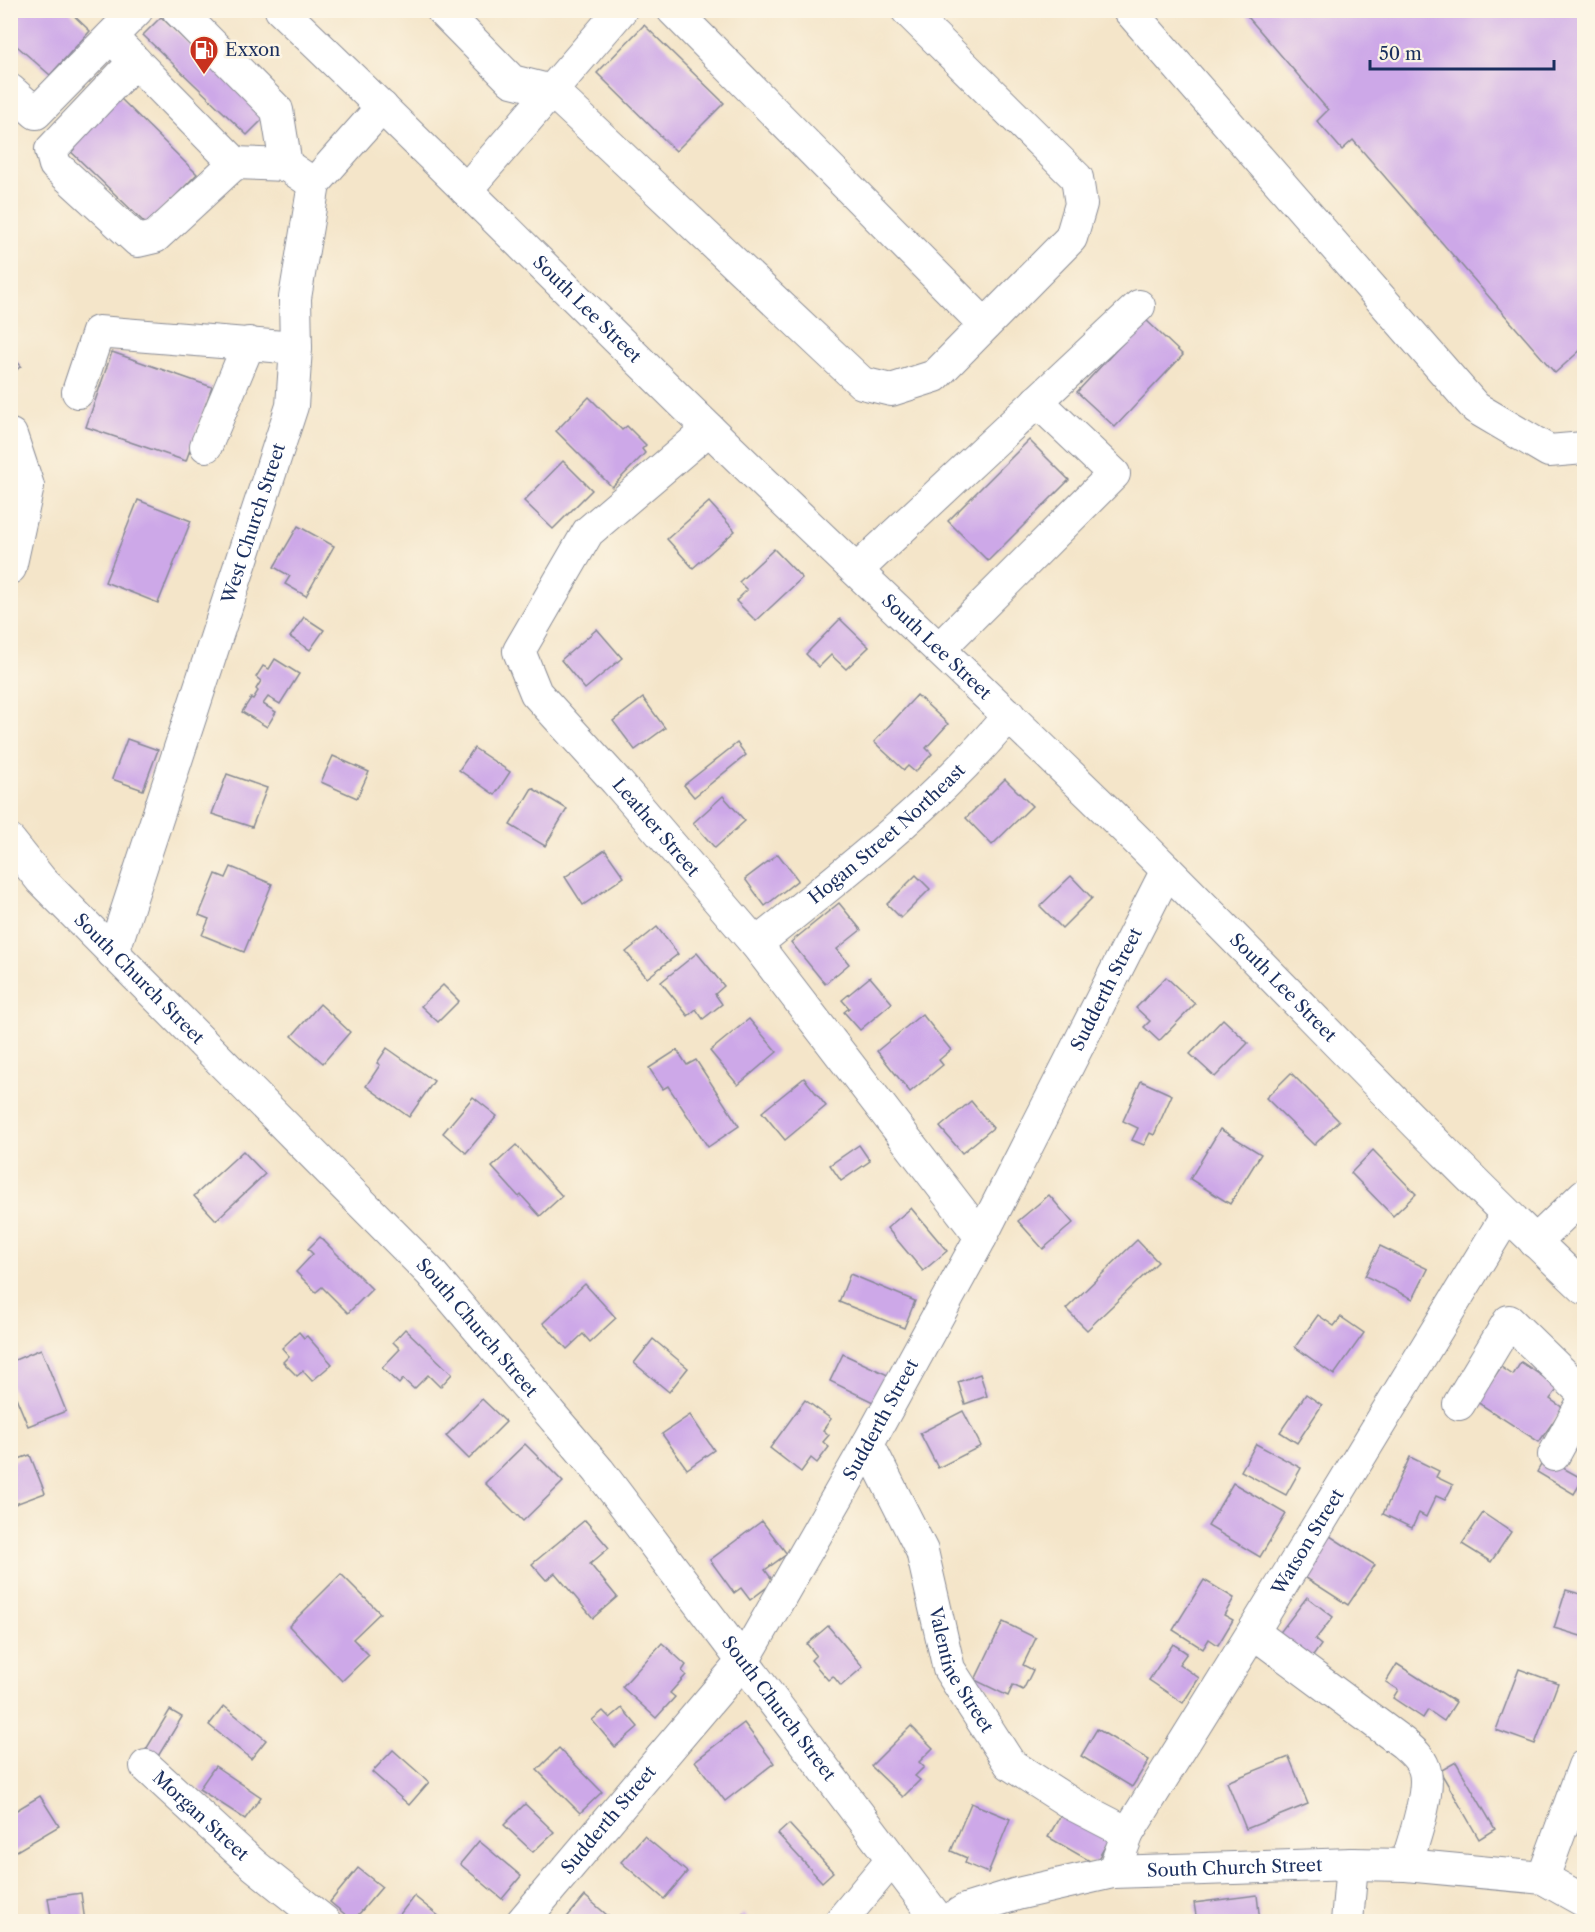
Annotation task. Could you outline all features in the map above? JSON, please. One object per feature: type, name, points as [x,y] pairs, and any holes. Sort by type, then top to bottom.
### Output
[{"type":"street","points":[[178,10],[277,111],[286,165]]},
{"type":"street","name":"South Lee Street","points":[[281,10],[382,106],[709,429],[1167,870],[1507,1215],[1584,1288]]},
{"type":"street","points":[[442,10],[512,81],[552,91],[862,383],[891,390],[935,376],[1071,238],[1081,204],[1077,178],[907,10]]},
{"type":"street","points":[[466,189],[621,10]]},
{"type":"street","points":[[673,10],[985,325]]},
{"type":"street","points":[[1129,10],[1476,408],[1549,451],[1584,448]]},
{"type":"street","points":[[124,19],[135,61],[235,163],[286,165],[314,184],[382,106]]},
{"type":"street","points":[[10,90],[36,113],[124,19]]},
{"type":"street","points":[[135,61],[51,150],[55,165],[138,241],[155,237],[235,163]]},
{"type":"street","name":"West Church Street","points":[[113,953],[292,406],[296,348],[295,298],[314,184]]},
{"type":"street","points":[[857,570],[1139,306]]},
{"type":"street","points":[[78,392],[98,332],[296,348]]},
{"type":"street","points":[[206,446],[249,343]]},
{"type":"street","points":[[939,649],[1114,474],[1037,401]]},
{"type":"street","name":"Leather Street","points":[[709,429],[588,532],[519,651],[536,693],[616,781],[756,944],[981,1237]]},
{"type":"street","points":[[10,568],[28,486],[11,435]]},
{"type":"street","name":"Hogan Street Northeast","points":[[756,944],[880,844],[936,793],[992,737],[1009,716]]},
{"type":"street","name":"South Church Street","points":[[10,841],[42,880],[113,953],[430,1272],[599,1471],[940,1922]]},
{"type":"street","name":"Sudderth Street","points":[[522,1922],[744,1660],[868,1444],[981,1237],[1167,870]]},
{"type":"street","points":[[1535,1242],[1584,1195]]},
{"type":"street","name":"Watson Street","points":[[1113,1872],[1128,1833],[1507,1215]]},
{"type":"street","points":[[1459,1404],[1509,1321],[1584,1394]]},
{"type":"street","points":[[1554,1455],[1584,1400]]},
{"type":"street","name":"Valentine Street","points":[[868,1444],[922,1551],[949,1670],[1010,1764],[1072,1804],[1128,1833]]},
{"type":"street","points":[[1253,1632],[1415,1753],[1422,1763],[1426,1777],[1424,1795],[1418,1826],[1406,1865]]},
{"type":"street","name":"Morgan Street","points":[[146,1766],[254,1865],[326,1922]]},
{"type":"street","points":[[1584,1766],[1543,1878],[1584,1901]]},
{"type":"street","points":[[840,1922],[892,1859]]},
{"type":"street","points":[[1347,1922],[1352,1864]]},
{"type":"street","name":"South Church Street","points":[[946,1922],[965,1910],[1113,1872],[1352,1864],[1406,1865],[1543,1878]]},
{"type":"building","points":[[10,10],[68,10],[90,31],[50,75],[10,40]]},
{"type":"building","points":[[1242,10],[1584,10],[1584,347],[1555,373],[1353,140],[1342,150],[1317,121],[1328,110]]},
{"type":"building","name":"Exxon","points":[[161,17],[265,117],[247,135],[143,35]]},
{"type":"building","points":[[644,25],[724,103],[676,151],[597,73]]},
{"type":"building","points":[[115,93],[197,174],[147,225],[64,145]]},
{"type":"building","points":[[1145,319],[1183,355],[1115,427],[1077,392]]},
{"type":"building","points":[[112,352],[212,387],[186,461],[86,427]]},
{"type":"building","points":[[10,354],[21,366],[10,376]]},
{"type":"building","points":[[589,397],[622,430],[627,426],[646,445],[642,449],[645,453],[612,487],[556,431]]},
{"type":"building","points":[[1029,440],[1069,480],[988,561],[948,521]]},
{"type":"building","points":[[563,461],[592,490],[553,529],[524,501]]},
{"type":"building","points":[[138,500],[191,521],[158,603],[105,582]]},
{"type":"building","points":[[709,502],[735,531],[693,568],[667,539]]},
{"type":"building","points":[[298,526],[334,546],[306,596],[285,584],[290,576],[274,567]]},
{"type":"building","points":[[774,549],[802,578],[756,621],[736,601],[747,590],[739,582]]},
{"type":"building","points":[[304,617],[324,630],[310,650],[290,637]]},
{"type":"building","points":[[840,619],[869,647],[846,669],[831,655],[819,667],[806,654]]},
{"type":"building","points":[[597,629],[622,658],[585,689],[561,660]]},
{"type":"building","points":[[275,659],[299,674],[280,704],[268,697],[263,704],[276,712],[267,727],[242,712],[258,691],[256,689],[261,681],[256,677],[263,666],[269,669]]},
{"type":"building","points":[[917,695],[948,724],[926,748],[932,754],[915,772],[908,766],[904,770],[874,742]]},
{"type":"building","points":[[643,698],[665,728],[635,750],[613,721]]},
{"type":"building","points":[[127,739],[158,750],[143,790],[112,779]]},
{"type":"building","points":[[737,743],[746,755],[694,797],[684,785]]},
{"type":"building","points":[[474,748],[510,772],[495,795],[459,770]]},
{"type":"building","points":[[333,756],[369,772],[357,798],[321,782]]},
{"type":"building","points":[[227,774],[267,788],[252,827],[212,814]]},
{"type":"building","points":[[1005,779],[1032,806],[992,845],[966,818]]},
{"type":"building","points":[[532,788],[567,809],[545,846],[510,825]]},
{"type":"building","points":[[723,796],[745,821],[715,848],[693,823]]},
{"type":"building","points":[[605,850],[624,877],[583,905],[565,877]]},
{"type":"building","points":[[778,854],[798,880],[765,906],[745,879]]},
{"type":"building","points":[[231,867],[272,884],[244,952],[202,935],[209,919],[199,915],[216,874],[226,878]]},
{"type":"building","points":[[916,875],[930,889],[901,918],[887,904]]},
{"type":"building","points":[[1071,876],[1092,898],[1062,928],[1040,906]]},
{"type":"building","points":[[839,903],[861,930],[837,949],[849,964],[825,984],[791,942]]},
{"type":"building","points":[[657,927],[678,954],[647,978],[626,952]]},
{"type":"building","points":[[697,953],[724,986],[715,994],[722,1004],[703,1019],[696,1009],[688,1016],[661,982]]},
{"type":"building","points":[[870,977],[892,1003],[860,1030],[844,1012],[849,1008],[842,1000]]},
{"type":"building","points":[[1166,977],[1195,1004],[1159,1041],[1144,1027],[1150,1021],[1136,1008]]},
{"type":"building","points":[[443,985],[459,1001],[438,1022],[421,1006]]},
{"type":"building","points":[[320,1004],[350,1032],[323,1063],[292,1036]]},
{"type":"building","points":[[922,1014],[951,1050],[939,1060],[943,1065],[910,1092],[877,1051]]},
{"type":"building","points":[[749,1019],[777,1052],[738,1085],[710,1051]]},
{"type":"building","points":[[1223,1019],[1248,1043],[1215,1077],[1190,1054]]},
{"type":"building","points":[[387,1048],[434,1081],[409,1117],[366,1086],[380,1065],[377,1063]]},
{"type":"building","points":[[677,1050],[687,1065],[696,1060],[739,1126],[708,1147],[668,1086],[663,1089],[649,1068]]},
{"type":"building","points":[[1291,1073],[1339,1121],[1314,1145],[1266,1098]]},
{"type":"building","points":[[804,1078],[826,1106],[785,1140],[762,1112]]},
{"type":"building","points":[[1141,1081],[1172,1095],[1154,1135],[1150,1133],[1144,1145],[1132,1140],[1138,1128],[1123,1121]]},
{"type":"building","points":[[473,1097],[497,1116],[466,1153],[443,1133]]},
{"type":"building","points":[[971,1101],[993,1128],[962,1153],[940,1127]]},
{"type":"building","points":[[1220,1129],[1261,1154],[1230,1204],[1190,1179]]},
{"type":"building","points":[[516,1145],[562,1196],[540,1216],[492,1167]]},
{"type":"building","points":[[859,1145],[870,1161],[841,1181],[830,1165]]},
{"type":"building","points":[[1373,1150],[1416,1194],[1393,1216],[1351,1173]]},
{"type":"building","points":[[243,1151],[265,1174],[216,1220],[194,1196]]},
{"type":"building","points":[[1049,1195],[1073,1223],[1043,1249],[1018,1221]]},
{"type":"building","points":[[911,1208],[947,1251],[923,1271],[887,1228]]},
{"type":"building","points":[[320,1237],[372,1289],[348,1313],[322,1287],[316,1292],[296,1272],[313,1254],[308,1249]]},
{"type":"building","points":[[1137,1240],[1158,1262],[1087,1330],[1066,1309]]},
{"type":"building","points":[[1380,1246],[1428,1269],[1413,1299],[1365,1276]]},
{"type":"building","points":[[850,1274],[915,1301],[904,1328],[839,1302]]},
{"type":"building","points":[[585,1284],[616,1318],[590,1342],[583,1334],[567,1349],[543,1323]]},
{"type":"building","points":[[1318,1315],[1334,1326],[1341,1317],[1364,1333],[1334,1375],[1295,1347]]},
{"type":"building","points":[[405,1329],[452,1374],[440,1387],[428,1375],[414,1389],[403,1379],[399,1384],[382,1368],[400,1349],[393,1342]]},
{"type":"building","points":[[299,1332],[304,1338],[307,1336],[332,1364],[312,1381],[303,1371],[297,1376],[283,1362],[289,1356],[282,1348]]},
{"type":"building","points":[[653,1339],[688,1368],[669,1392],[634,1363]]},
{"type":"building","points":[[41,1349],[66,1411],[28,1426],[10,1383],[10,1362]]},
{"type":"building","points":[[843,1354],[892,1377],[879,1405],[830,1381]]},
{"type":"building","points":[[1521,1362],[1559,1387],[1550,1399],[1563,1408],[1539,1442],[1477,1402],[1501,1367],[1513,1375]]},
{"type":"building","points":[[980,1374],[987,1396],[965,1404],[958,1382]]},
{"type":"building","points":[[1306,1394],[1322,1405],[1297,1443],[1280,1432]]},
{"type":"building","points":[[482,1399],[506,1422],[469,1459],[446,1436]]},
{"type":"building","points":[[805,1400],[831,1419],[823,1430],[829,1435],[823,1442],[829,1447],[817,1463],[811,1458],[801,1472],[770,1448]]},
{"type":"building","points":[[963,1411],[981,1446],[938,1468],[920,1433]]},
{"type":"building","points":[[690,1415],[714,1450],[687,1469],[662,1434]]},
{"type":"building","points":[[525,1444],[563,1482],[523,1521],[485,1483]]},
{"type":"building","points":[[1256,1444],[1301,1468],[1286,1495],[1241,1471]]},
{"type":"building","points":[[30,1455],[45,1493],[10,1506],[10,1462]]},
{"type":"building","points":[[1410,1457],[1439,1471],[1436,1477],[1453,1485],[1445,1500],[1436,1496],[1426,1517],[1419,1513],[1412,1528],[1383,1514]]},
{"type":"building","points":[[1545,1458],[1583,1479],[1574,1494],[1537,1472]]},
{"type":"building","points":[[1233,1483],[1286,1514],[1260,1557],[1208,1526]]},
{"type":"building","points":[[1483,1513],[1511,1532],[1491,1562],[1462,1544]]},
{"type":"building","points":[[585,1520],[609,1548],[590,1564],[617,1597],[593,1618],[555,1573],[546,1580],[532,1564]]},
{"type":"building","points":[[762,1521],[787,1554],[765,1570],[774,1582],[750,1600],[741,1588],[734,1593],[710,1560]]},
{"type":"building","points":[[1330,1536],[1375,1565],[1348,1605],[1303,1576]]},
{"type":"building","points":[[341,1574],[380,1613],[353,1639],[369,1655],[342,1681],[289,1626]]},
{"type":"building","points":[[1204,1580],[1234,1598],[1224,1615],[1233,1620],[1218,1645],[1209,1639],[1203,1649],[1173,1630]]},
{"type":"building","points":[[1566,1590],[1584,1595],[1584,1637],[1554,1628]]},
{"type":"building","points":[[1307,1597],[1333,1617],[1315,1640],[1321,1645],[1311,1659],[1278,1635]]},
{"type":"building","points":[[1003,1622],[1036,1638],[1023,1665],[1033,1670],[1023,1690],[1013,1685],[1008,1696],[975,1680]]},
{"type":"building","points":[[828,1626],[863,1667],[841,1686],[833,1676],[828,1680],[811,1660],[816,1655],[807,1644]]},
{"type":"building","points":[[662,1643],[686,1665],[682,1671],[686,1675],[670,1693],[675,1697],[656,1718],[622,1687]]},
{"type":"building","points":[[1173,1644],[1187,1653],[1179,1664],[1199,1678],[1183,1703],[1149,1680]]},
{"type":"building","points":[[1397,1664],[1456,1702],[1444,1721],[1428,1710],[1423,1718],[1393,1698],[1398,1690],[1386,1682]]},
{"type":"building","points":[[1519,1669],[1558,1683],[1535,1744],[1496,1730]]},
{"type":"building","points":[[224,1706],[266,1740],[251,1759],[209,1725]]},
{"type":"building","points":[[622,1708],[638,1727],[615,1747],[592,1720],[603,1711],[610,1718]]},
{"type":"building","points":[[170,1710],[182,1717],[157,1758],[145,1751]]},
{"type":"building","points":[[744,1723],[774,1763],[725,1801],[695,1761]]},
{"type":"building","points":[[911,1726],[933,1748],[919,1762],[924,1767],[915,1776],[920,1780],[903,1797],[871,1766]]},
{"type":"building","points":[[1097,1729],[1149,1760],[1132,1787],[1081,1756]]},
{"type":"building","points":[[559,1748],[602,1792],[580,1813],[537,1770]]},
{"type":"building","points":[[393,1750],[429,1782],[409,1805],[372,1772]]},
{"type":"building","points":[[1289,1757],[1308,1804],[1246,1829],[1227,1782]]},
{"type":"building","points":[[1456,1762],[1495,1829],[1479,1839],[1440,1771]]},
{"type":"building","points":[[215,1766],[261,1797],[245,1819],[199,1789]]},
{"type":"building","points":[[40,1796],[59,1826],[10,1855],[10,1814]]},
{"type":"building","points":[[971,1803],[1010,1819],[988,1873],[965,1863],[967,1858],[951,1851]]},
{"type":"building","points":[[525,1804],[554,1832],[533,1852],[504,1825]]},
{"type":"building","points":[[1066,1806],[1113,1833],[1095,1864],[1048,1837]]},
{"type":"building","points":[[789,1824],[833,1872],[822,1882],[778,1834]]},
{"type":"building","points":[[644,1836],[687,1872],[664,1899],[621,1862]]},
{"type":"building","points":[[479,1841],[521,1876],[502,1899],[460,1864]]},
{"type":"building","points":[[358,1868],[382,1887],[353,1921],[330,1902]]},
{"type":"building","points":[[81,1893],[85,1922],[52,1922],[48,1898]]},
{"type":"building","points":[[1257,1895],[1260,1922],[1197,1922],[1194,1903]]},
{"type":"building","points":[[414,1896],[446,1922],[394,1922]]},
{"type":"building","points":[[585,1896],[615,1922],[563,1922]]},
{"type":"building","points":[[743,1914],[751,1922],[736,1922]]},
{"type":"place","name":"Exxon","points":[[204,76]]}]
